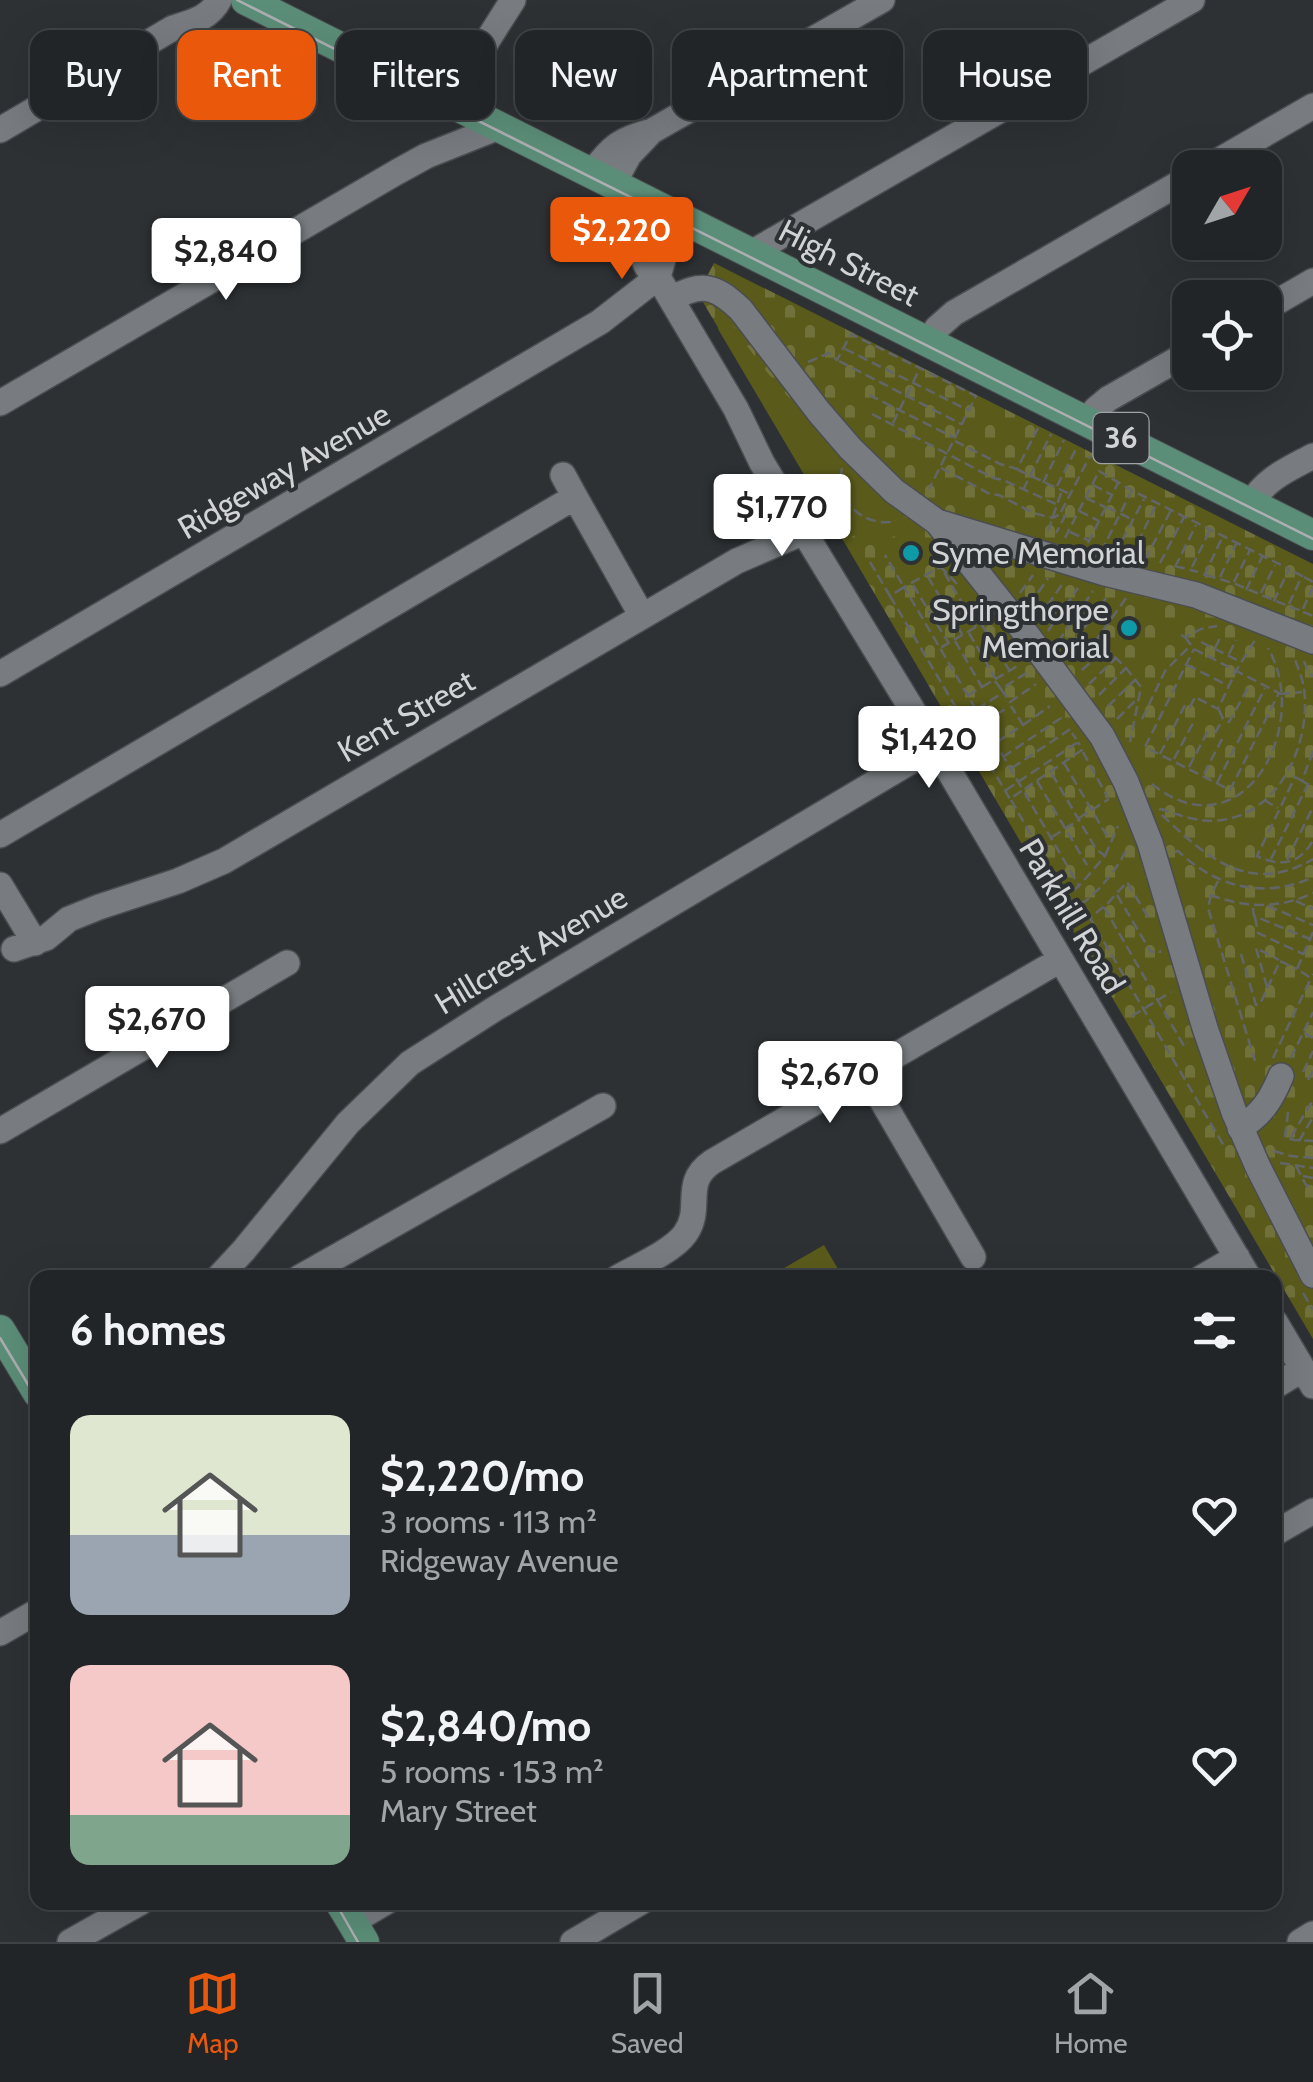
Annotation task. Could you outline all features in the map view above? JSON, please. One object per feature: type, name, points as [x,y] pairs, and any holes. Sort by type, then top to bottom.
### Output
[{"type":"main road","name":"High Street","points":[[246,0],[336,45]]},
{"type":"main road","name":"High Street","points":[[487,120],[751,253],[925,355],[1076,436],[1252,504],[1313,534]]},
{"type":"main road","points":[[0,1330],[30,1379]]},
{"type":"street","points":[[172,28],[195,0]]},
{"type":"street","points":[[0,130],[172,28],[199,20],[219,0]]},
{"type":"street","points":[[495,32],[513,0]]},
{"type":"street","points":[[602,178],[610,149],[618,142],[652,131],[882,0]]},
{"type":"street","points":[[751,253],[1192,0]]},
{"type":"street","points":[[1237,150],[1313,106]]},
{"type":"street","points":[[426,156],[446,134],[450,120]]},
{"type":"street","points":[[0,403],[426,156],[499,126]]},
{"type":"street","points":[[925,355],[937,328],[954,313],[1172,187]]},
{"type":"street","name":"Parkhill Road","points":[[668,212],[644,241],[647,269],[665,290],[736,409],[762,462],[1243,1267]]},
{"type":"street","points":[[1282,299],[1313,281]]},
{"type":"street","points":[[665,290],[702,286],[730,299],[850,448],[882,480],[928,516],[1236,609],[1268,621],[1304,648]]},
{"type":"street","name":"Ridgeway Avenue","points":[[0,674],[600,322],[665,290]]},
{"type":"street","points":[[1076,436],[1108,399],[1172,362]]},
{"type":"street","points":[[1252,504],[1268,481],[1313,456]]},
{"type":"street","points":[[0,835],[569,486],[642,616]]},
{"type":"street","points":[[928,516],[951,561],[1048,676],[1126,782],[1143,854],[1204,1028],[1232,1136],[1265,1159],[1313,1275]]},
{"type":"street","name":"Kent Street","points":[[20,946],[52,934],[69,919],[178,881],[224,860],[799,524]]},
{"type":"street","name":"Hillcrest Avenue","points":[[225,1270],[348,1123],[410,1062],[935,748]]},
{"type":"street","points":[[0,885],[20,946]]},
{"type":"street","points":[[630,1270],[686,1233],[693,1215],[695,1180],[705,1166],[1060,960]]},
{"type":"street","points":[[0,1131],[287,963]]},
{"type":"street","points":[[866,1073],[973,1256]]},
{"type":"street","points":[[1232,1136],[1267,1106],[1283,1075]]},
{"type":"street","points":[[313,1270],[603,1106]]},
{"type":"street","points":[[1282,1334],[1308,1378],[1282,1384]]},
{"type":"street","points":[[1282,1529],[1313,1511]]},
{"type":"street","points":[[0,1633],[30,1616]]},
{"type":"street","points":[[70,1942],[127,1910]]},
{"type":"street","points":[[573,1942],[627,1910]]},
{"type":"street","points":[[1300,1942],[1313,1934]]},
{"type":"path","points":[[837,360],[851,334],[925,355],[976,396],[939,468],[928,516],[890,523],[858,514],[841,488],[841,470],[850,448]]},
{"type":"path","points":[[843,348],[969,411]]},
{"type":"path","points":[[790,375],[810,360],[829,353],[962,424]]},
{"type":"path","points":[[892,425],[925,355]]},
{"type":"path","points":[[869,395],[1000,464],[1070,494]]},
{"type":"path","points":[[872,414],[993,478],[1058,504]]},
{"type":"path","points":[[1017,469],[1038,428]]},
{"type":"path","points":[[1023,490],[1051,434]]},
{"type":"path","points":[[1043,483],[1076,436]]},
{"type":"path","points":[[1056,488],[1076,436]]},
{"type":"path","points":[[939,468],[1033,513],[1053,518],[1060,514],[1090,456]]},
{"type":"path","points":[[1069,532],[1099,471],[1302,576],[1313,585],[1302,611]]},
{"type":"path","points":[[1090,541],[1119,482]]},
{"type":"path","points":[[1091,484],[1112,494]]},
{"type":"path","points":[[1060,514],[1064,516],[1054,538],[1046,534],[1062,490]]},
{"type":"path","points":[[983,722],[1097,639],[1124,600],[1129,575],[1120,514],[1132,490]]},
{"type":"path","points":[[1145,496],[1111,562],[1129,575],[1219,578],[1233,583]]},
{"type":"path","points":[[1085,498],[1133,520]]},
{"type":"path","points":[[1129,575],[1124,569],[1158,503]]},
{"type":"path","points":[[1078,510],[1099,521]]},
{"type":"path","points":[[995,744],[1052,704],[1048,676],[1129,575],[1139,573],[1171,510]]},
{"type":"path","points":[[1069,532],[1129,575],[1152,578],[1184,517]]},
{"type":"path","points":[[1003,757],[1048,676],[1129,575],[1197,524]]},
{"type":"path","points":[[1010,770],[1048,676],[1129,575],[1210,530]]},
{"type":"path","points":[[1069,532],[1090,541],[1129,575]]},
{"type":"path","points":[[1005,791],[1018,782],[1048,676],[1129,575],[1224,536]]},
{"type":"path","points":[[1219,578],[1236,543]]},
{"type":"path","points":[[1236,609],[1233,583],[1250,550]]},
{"type":"path","points":[[885,555],[1079,886]]},
{"type":"path","points":[[1236,609],[1263,556]]},
{"type":"path","points":[[890,596],[951,561]]},
{"type":"path","points":[[951,561],[964,591]]},
{"type":"path","points":[[951,561],[979,625],[1009,670]]},
{"type":"path","points":[[870,562],[1066,896],[1105,856],[1122,812]]},
{"type":"path","points":[[1277,562],[1260,595],[1201,630],[1183,636],[1192,647],[1279,694],[1304,692]]},
{"type":"path","points":[[1289,694],[1278,660],[1263,642],[1290,569]]},
{"type":"path","points":[[927,575],[962,635]]},
{"type":"path","points":[[1107,836],[1063,762],[1048,676],[1129,575]]},
{"type":"path","points":[[1048,676],[1129,575]]},
{"type":"path","points":[[1218,709],[1236,671],[1302,576]]},
{"type":"path","points":[[913,584],[948,644]]},
{"type":"path","points":[[1260,595],[1268,621]]},
{"type":"path","points":[[1268,621],[1302,611],[1313,616]]},
{"type":"path","points":[[940,648],[979,625]]},
{"type":"path","points":[[979,625],[1048,676],[1138,699]]},
{"type":"path","points":[[968,632],[1022,725]]},
{"type":"path","points":[[1214,649],[1221,636]]},
{"type":"path","points":[[1097,639],[1141,686]]},
{"type":"path","points":[[954,640],[982,688]]},
{"type":"path","points":[[1228,656],[1236,640]]},
{"type":"path","points":[[1201,642],[1242,662]]},
{"type":"path","points":[[1192,647],[1145,747],[1230,790],[1237,800]]},
{"type":"path","points":[[1142,718],[1166,671],[1192,647]]},
{"type":"path","points":[[1048,676],[1106,648]]},
{"type":"path","points":[[1304,648],[1295,661],[1304,692],[1302,732],[1283,780],[1248,812],[1224,820],[1201,820],[1157,810],[1200,850],[1233,869],[1270,874],[1313,859]]},
{"type":"path","points":[[1048,676],[1116,658]]},
{"type":"path","points":[[967,696],[1022,663],[1028,671],[976,710]]},
{"type":"path","points":[[1186,665],[1230,687]]},
{"type":"path","points":[[1048,676],[1126,668]]},
{"type":"path","points":[[1048,676],[1136,679]]},
{"type":"path","points":[[1048,676],[1114,808]]},
{"type":"path","points":[[1160,754],[1185,705],[1190,708],[1196,697],[1218,709],[1223,720],[1229,722],[1249,686]]},
{"type":"path","points":[[1216,783],[1266,686]]},
{"type":"path","points":[[1230,790],[1279,694]]},
{"type":"path","points":[[1215,734],[1223,720]]},
{"type":"path","points":[[1174,761],[1193,723]]},
{"type":"path","points":[[1188,768],[1208,731]]},
{"type":"path","points":[[1203,776],[1222,739]]},
{"type":"path","points":[[1311,768],[1313,751]]},
{"type":"path","points":[[1302,781],[1313,759]]},
{"type":"path","points":[[1010,799],[1063,762]]},
{"type":"path","points":[[1050,771],[1096,850],[1105,856]]},
{"type":"path","points":[[1270,862],[1310,785],[1295,777],[1256,856],[1270,862],[1285,863],[1307,853],[1313,840]]},
{"type":"path","points":[[1036,780],[1086,865]]},
{"type":"path","points":[[1147,786],[1152,783],[1164,793],[1213,806],[1237,800],[1258,784]]},
{"type":"path","points":[[1050,838],[1109,799]]},
{"type":"path","points":[[1264,800],[1279,809]]},
{"type":"path","points":[[1285,863],[1313,807]]},
{"type":"path","points":[[1069,912],[1096,893],[1127,848],[1143,854],[1178,851],[1199,869],[1242,887],[1271,889],[1313,877]]},
{"type":"path","points":[[1218,879],[1208,908],[1255,1061]]},
{"type":"path","points":[[1152,922],[1126,882],[1090,918],[1144,1009],[1232,1136]]},
{"type":"path","points":[[1116,894],[1150,952],[1160,951],[1164,965]]},
{"type":"path","points":[[1212,895],[1267,905],[1313,894]]},
{"type":"path","points":[[1294,901],[1313,909]]},
{"type":"path","points":[[1252,905],[1258,934],[1304,954]]},
{"type":"path","points":[[1267,905],[1313,925]]},
{"type":"path","points":[[1104,907],[1184,1046],[1184,1036]]},
{"type":"path","points":[[1254,916],[1310,940]]},
{"type":"path","points":[[1297,969],[1313,932]]},
{"type":"path","points":[[1267,989],[1256,948],[1312,976],[1283,1075]]},
{"type":"path","points":[[1241,954],[1256,1006],[1280,961]]},
{"type":"path","points":[[1132,1016],[1171,992],[1173,999]]},
{"type":"path","points":[[1283,1075],[1313,1012]]},
{"type":"path","points":[[1303,1032],[1313,1038]]},
{"type":"path","points":[[1283,1075],[1313,1051]]},
{"type":"path","points":[[1308,1080],[1313,1071]]},
{"type":"path","points":[[1290,1139],[1313,1100]]},
{"type":"path","points":[[1288,1113],[1285,1137],[1313,1142]]},
{"type":"path","points":[[1300,1141],[1313,1117]]},
{"type":"path","points":[[1265,1159],[1276,1158],[1279,1163],[1313,1168]]},
{"type":"path","points":[[1265,1159],[1313,1158]]},
{"type":"path","points":[[1296,1166],[1306,1186],[1313,1187]]},
{"type":"path","points":[[1301,1176],[1313,1178]]},
{"type":"green space","points":[[714,263],[1313,564],[1313,1339],[1282,1286],[1282,1270],[1272,1270],[700,297]]},
{"type":"green space","points":[[726,317],[818,432],[911,528],[880,543],[856,534],[844,542],[718,329]]},
{"type":"green space","points":[[824,1245],[838,1269],[836,1270],[781,1270]]},
{"type":"tram line","points":[[237,0],[1313,539]]},
{"type":"tram line","points":[[0,1338],[30,1388]]},
{"type":"tram line","points":[[340,1910],[358,1942]]},
{"type":"place","name":"Syme Memorial","points":[[911,553]]},
{"type":"place","name":"Springthorpe Memorial","points":[[1129,628]]}]
